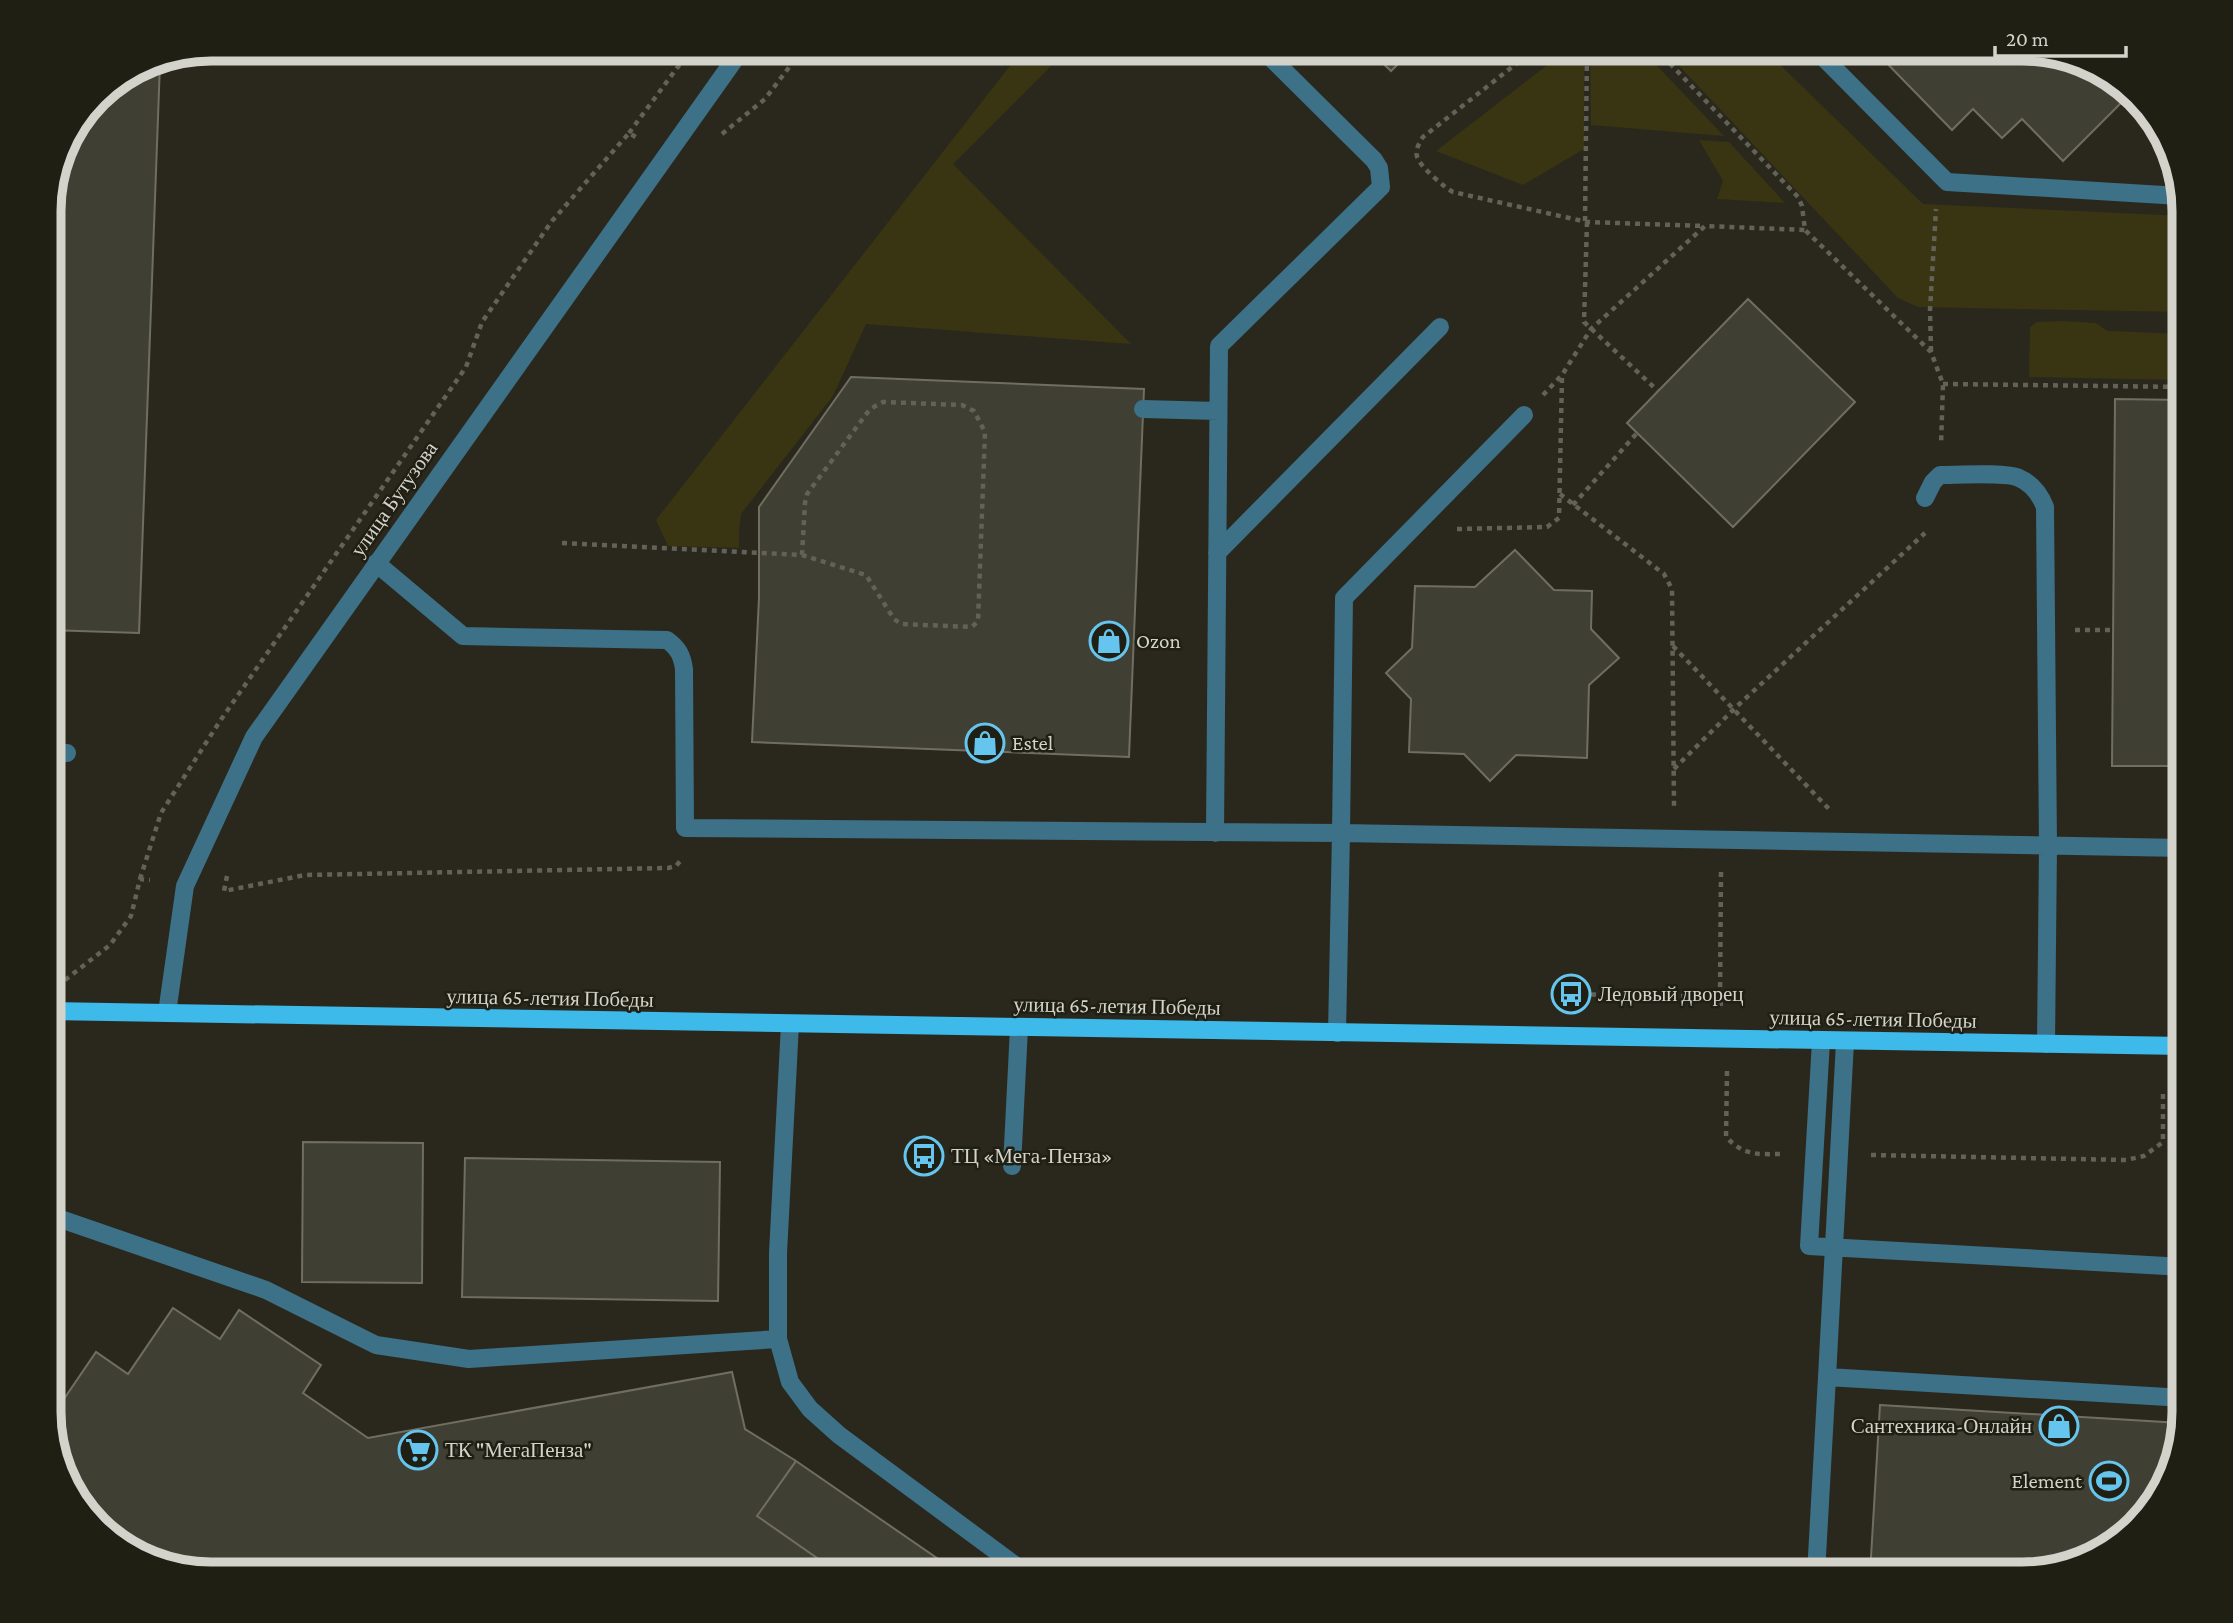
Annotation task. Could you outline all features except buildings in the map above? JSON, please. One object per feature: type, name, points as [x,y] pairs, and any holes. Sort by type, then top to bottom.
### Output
[{"type":"main road","name":"улица 65-летия Победы","points":[[62,1011],[2172,1046]]},
{"type":"street","points":[[1215,833],[1219,346],[1381,187],[1380,168],[1374,160],[1275,61]]},
{"type":"street","points":[[1827,61],[1947,182],[2170,195]]},
{"type":"street","name":"улица Бутузова","points":[[167,1013],[185,886],[254,737],[733,62]]},
{"type":"street","points":[[1217,553],[1440,327]]},
{"type":"street","points":[[1143,409],[1218,411]]},
{"type":"street","points":[[1337,1032],[1344,598],[1524,415]]},
{"type":"street","points":[[1926,498],[1933,482],[1940,475],[2017,476],[2033,486],[2042,497],[2045,507],[2048,846],[2046,1044]]},
{"type":"street","points":[[376,563],[463,635],[667,640],[677,647],[684,669],[685,828],[1341,834],[2172,848]]},
{"type":"street","points":[[790,1024],[778,1253],[778,1339],[790,1382],[839,1436],[1011,1562]]},
{"type":"street","points":[[1012,1166],[1019,1028]]},
{"type":"street","points":[[1821,1041],[1810,1246],[2172,1266]]},
{"type":"street","points":[[1817,1562],[1846,1042]]},
{"type":"street","points":[[62,1219],[267,1290],[376,1345],[469,1359],[778,1339]]},
{"type":"street","points":[[1827,1377],[2172,1397]]},
{"type":"path","points":[[1519,61],[1423,137],[1416,152],[1418,160],[1447,189],[1586,221],[1805,229]]},
{"type":"path","points":[[1587,61],[1584,322],[1658,391]]},
{"type":"path","points":[[1668,61],[1798,197],[1805,229],[1931,352]]},
{"type":"path","points":[[62,983],[110,945],[131,916],[160,813],[212,732],[466,367],[482,322],[552,221],[629,133],[682,62]]},
{"type":"path","points":[[629,133],[642,140]]},
{"type":"path","points":[[1936,199],[1930,310],[1931,352],[1943,384],[1941,446]]},
{"type":"path","points":[[1524,415],[1562,375],[1591,329],[1705,226]]},
{"type":"path","points":[[1411,531],[1547,527],[1559,518],[1562,375]]},
{"type":"path","points":[[1943,384],[2172,387]]},
{"type":"path","points":[[562,543],[802,555],[866,575],[894,619],[901,624],[968,627],[976,624],[985,432],[974,411],[962,405],[883,402],[870,409],[807,494],[802,555]]},
{"type":"path","points":[[1573,505],[1637,433]]},
{"type":"path","points":[[1560,494],[1664,574],[1672,589],[1674,839]]},
{"type":"path","points":[[1674,769],[1734,709],[1925,533]]},
{"type":"path","points":[[1672,646],[1861,843]]},
{"type":"path","points":[[224,891],[305,875],[668,868],[681,861],[685,851],[685,828]]},
{"type":"path","points":[[140,879],[150,880]]},
{"type":"path","points":[[1571,994],[1720,997]]},
{"type":"shaded area","points":[[1552,61],[1584,61],[1584,149],[1523,185],[1436,151]]},
{"type":"shaded area","points":[[1590,61],[1653,61],[1724,136],[1591,125]]},
{"type":"shaded area","points":[[1675,61],[1776,61],[1923,204],[2172,215],[2172,312],[1918,307],[1898,298]]},
{"type":"shaded area","points":[[1013,62],[1055,62],[953,164],[1131,344],[866,324],[833,396],[741,514],[739,548],[668,546],[656,520]]},
{"type":"shaded area","points":[[1699,140],[1729,142],[1785,203],[1717,199],[1723,181]]},
{"type":"shaded area","points":[[2037,322],[2096,323],[2107,331],[2172,334],[2172,380],[2029,377],[2030,327]]},
{"type":"place","name":"Ozon","points":[[1109,641]]},
{"type":"place","name":"Estel","points":[[985,743]]},
{"type":"place","name":"Ледовый дворец","points":[[1571,994]]},
{"type":"place","name":"ТЦ «Мега-Пенза»","points":[[924,1156]]},
{"type":"place","name":"Сантехника-Онлайн","points":[[2059,1426]]},
{"type":"place","name":"ТК \"МегаПенза\"","points":[[418,1450]]},
{"type":"place","name":"Element","points":[[2109,1481]]}]
